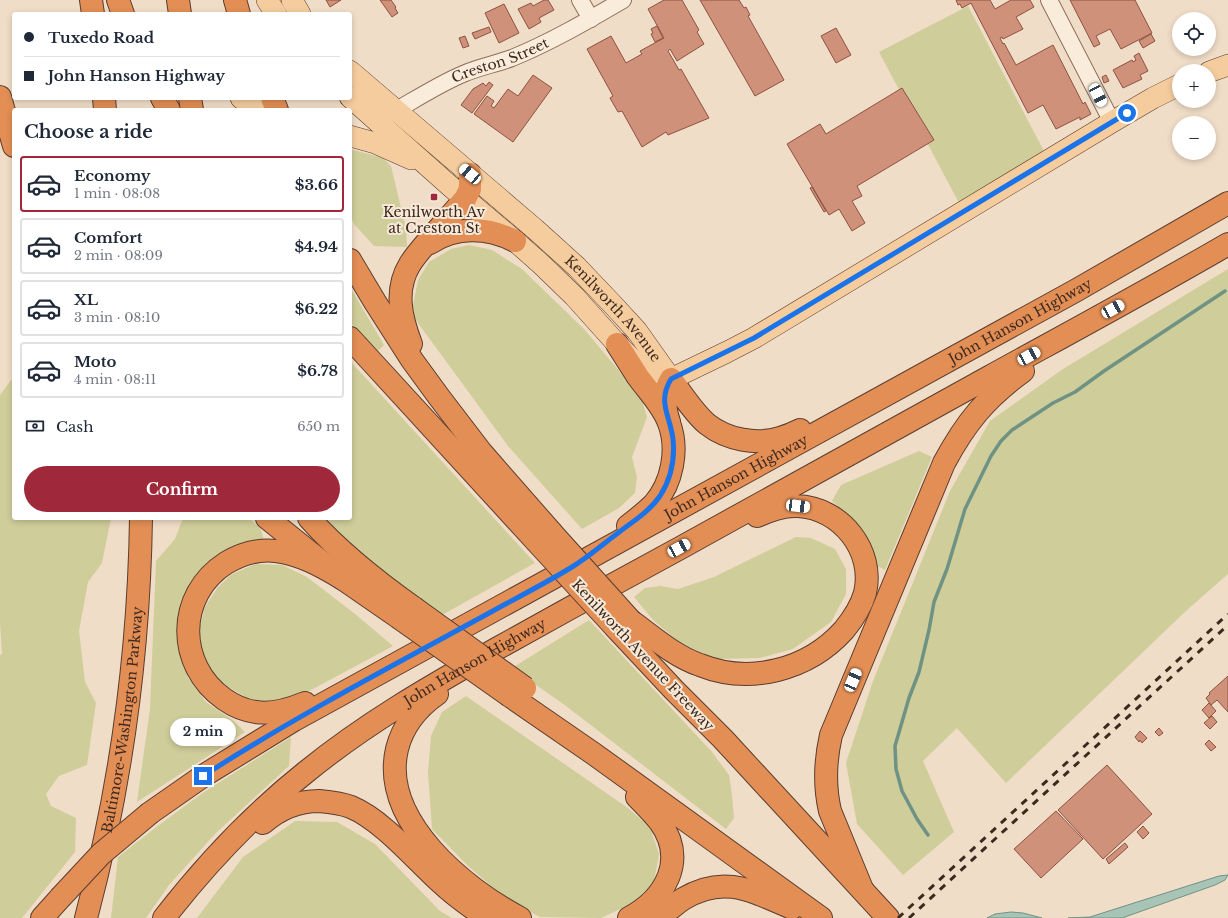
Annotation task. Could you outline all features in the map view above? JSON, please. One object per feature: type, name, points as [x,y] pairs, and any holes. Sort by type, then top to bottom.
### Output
[{"type":"highway","points":[[91,0],[92,12]]},
{"type":"highway","points":[[118,0],[122,12]]},
{"type":"highway","points":[[178,0],[180,12]]},
{"type":"highway","points":[[235,0],[239,12]]},
{"type":"highway","points":[[0,97],[12,139]]},
{"type":"highway","points":[[425,378],[402,318],[400,305],[403,278],[409,265],[417,254],[465,199],[470,189],[470,174]]},
{"type":"highway","name":"John Hanson Highway","points":[[42,918],[101,854],[150,812],[184,788],[294,720],[880,399],[1075,291],[1228,203]]},
{"type":"highway","points":[[417,254],[428,244],[441,236],[463,230],[491,232],[515,240]]},
{"type":"highway","name":"John Hanson Highway","points":[[164,918],[193,881],[229,842],[267,805],[307,771],[376,719],[530,630],[1113,309],[1228,244]]},
{"type":"highway","points":[[352,263],[375,302],[425,378],[543,536]]},
{"type":"highway","points":[[862,889],[830,811],[825,784],[827,754],[835,724],[939,474],[962,432],[987,401],[1003,386],[1023,371],[1113,309]]},
{"type":"highway","name":"Kenilworth Avenue Freeway","points":[[352,340],[543,536],[624,625],[674,690],[723,739],[888,918]]},
{"type":"highway","points":[[617,344],[669,422]]},
{"type":"highway","points":[[574,566],[639,517],[659,497],[667,482],[672,466],[674,449],[664,400],[666,389],[671,379],[694,410],[707,424],[729,436],[748,440],[763,441],[780,438],[880,399]]},
{"type":"highway","points":[[624,625],[693,663],[727,673],[749,674],[785,668],[817,653],[846,627],[863,600],[866,588],[865,562],[858,545],[841,523],[834,517],[817,509],[798,506],[778,508],[693,541]]},
{"type":"highway","name":"Baltimore-Washington Parkway","points":[[86,918],[113,803],[129,700],[138,612],[141,520]]},
{"type":"highway","points":[[269,520],[343,579]]},
{"type":"highway","points":[[311,520],[331,541],[374,578],[406,613]]},
{"type":"highway","points":[[387,669],[288,710],[267,713],[237,707],[211,688],[198,670],[193,659],[190,648],[188,626],[193,603],[213,574],[233,559],[245,554],[276,551],[293,554],[310,560],[406,613],[518,692],[594,754],[821,918]]},
{"type":"highway","points":[[520,918],[497,904],[459,876],[416,831],[402,803],[396,782],[395,762],[401,734],[418,710],[434,696],[530,630]]},
{"type":"highway","points":[[518,692],[576,726],[720,845]]},
{"type":"highway","points":[[594,754],[655,816],[665,830],[671,845],[672,854],[669,879],[663,889],[649,905],[629,918]]},
{"type":"highway","points":[[193,881],[277,812],[306,802],[332,802],[350,806],[368,817],[391,835],[440,882],[488,918]]},
{"type":"highway","points":[[658,918],[673,906],[693,894],[711,887],[722,885],[750,890],[817,918]]},
{"type":"main road","points":[[183,0],[188,12]]},
{"type":"main road","points":[[267,0],[275,12]]},
{"type":"main road","points":[[292,0],[299,12]]},
{"type":"main road","points":[[1216,69],[1228,65]]},
{"type":"main road","name":"Kenilworth Avenue","points":[[352,73],[436,173],[515,240],[574,296],[644,372],[656,378],[671,379]]},
{"type":"main road","points":[[671,379],[754,338],[1112,122],[1172,88]]},
{"type":"main road","name":"Kenilworth Avenue","points":[[352,98],[387,116],[470,174],[535,229],[588,278],[637,332],[671,379]]},
{"type":"main road","points":[[244,100],[256,108]]},
{"type":"main road","points":[[352,126],[387,116]]},
{"type":"main road","points":[[352,137],[375,143],[398,152],[436,173]]},
{"type":"street","points":[[580,0],[591,19]]},
{"type":"street","name":"Creston Street","points":[[387,116],[462,74],[512,58],[591,19],[623,0]]},
{"type":"street","points":[[1049,0],[1112,122]]},
{"type":"shaded area","points":[[968,6],[1045,153],[959,203],[879,52]]},
{"type":"shaded area","points":[[352,150],[383,158],[391,166],[406,229],[407,247],[374,246],[354,224],[352,219]]},
{"type":"shaded area","points":[[469,245],[492,250],[522,269],[584,329],[641,397],[647,417],[632,457],[637,477],[635,493],[619,508],[582,529],[508,446],[415,319],[413,305],[418,280],[429,262],[451,249]]},
{"type":"shaded area","points":[[1228,269],[1228,574],[1187,610],[1006,783],[957,728],[923,761],[954,832],[903,875],[857,824],[846,763],[873,681],[950,491],[990,421],[1063,369]]},
{"type":"shaded area","points":[[352,290],[384,345],[378,351],[352,324]]},
{"type":"shaded area","points":[[352,363],[535,563],[442,615],[396,583],[355,551],[328,520],[352,520]]},
{"type":"shaded area","points":[[12,380],[12,520],[111,520],[102,563],[88,582],[79,631],[85,682],[96,703],[87,765],[59,776],[46,794],[51,806],[76,818],[75,852],[22,918],[0,918],[0,655],[2,654],[0,622],[0,395]]},
{"type":"shaded area","points":[[919,451],[932,457],[885,570],[875,565],[862,533],[848,515],[832,501],[841,485]]},
{"type":"shaded area","points":[[182,520],[251,520],[261,529],[264,541],[191,585],[178,619],[179,648],[188,678],[206,702],[234,721],[245,732],[137,802],[150,709],[156,561],[175,539]]},
{"type":"shaded area","points":[[796,537],[811,538],[835,549],[846,569],[846,594],[831,622],[793,649],[760,658],[716,659],[680,643],[653,620],[634,597],[645,588],[660,586],[678,589],[714,577]]},
{"type":"shaded area","points":[[256,564],[282,565],[307,577],[393,646],[298,697],[271,703],[247,698],[225,685],[210,669],[201,651],[200,626],[205,607],[218,587],[232,574]]},
{"type":"shaded area","points":[[589,620],[712,752],[729,775],[734,818],[726,829],[566,706],[512,668]]},
{"type":"shaded area","points":[[466,696],[628,808],[650,827],[659,854],[654,882],[633,903],[601,918],[540,917],[505,898],[468,866],[432,829],[428,772],[431,736],[442,712]]},
{"type":"shaded area","points":[[291,737],[289,766],[216,833],[169,885],[146,918],[111,918],[118,857],[204,792]]},
{"type":"shaded area","points":[[295,821],[337,822],[375,844],[440,911],[452,918],[197,918],[243,857]]},
{"type":"shaded area","points":[[1228,875],[1225,880],[1215,885],[1122,918],[1068,918],[1090,917],[1219,876]]},
{"type":"shaded area","points":[[1011,912],[1023,913],[1042,918],[987,918],[995,914]]},
{"type":"building","points":[[326,0],[341,0],[330,7]]},
{"type":"building","points":[[380,0],[391,0],[398,13],[392,17]]},
{"type":"building","points":[[544,0],[548,0],[554,10],[539,18],[541,22],[529,29],[518,9],[531,3],[533,6]]},
{"type":"building","points":[[664,0],[682,0],[699,30],[697,32],[704,44],[677,61],[670,49],[668,51],[679,70],[681,69],[709,118],[668,135],[666,132],[642,147],[622,111],[618,112],[610,98],[613,96],[587,49],[611,36],[626,63],[642,54],[640,51],[664,38],[648,9]]},
{"type":"building","points":[[700,0],[739,0],[744,8],[746,7],[750,15],[748,16],[784,80],[755,96]]},
{"type":"building","points":[[956,0],[990,0],[995,9],[1011,0],[1030,0],[1034,7],[1016,17],[1023,29],[1003,39],[1002,37],[1000,38],[1003,44],[1004,43],[1016,65],[1053,45],[1083,104],[1085,102],[1091,114],[1080,120],[1080,117],[1056,129],[1043,105],[1028,113],[971,3],[962,8],[960,4],[958,5]]},
{"type":"building","points":[[1070,0],[1135,0],[1152,33],[1121,49],[1110,29],[1096,36],[1100,44],[1094,47]]},
{"type":"building","points":[[504,4],[519,33],[499,43],[485,13]]},
{"type":"building","points":[[657,26],[663,38],[655,42],[651,34],[653,33],[651,29]]},
{"type":"building","points":[[489,27],[491,32],[475,39],[472,33]]},
{"type":"building","points":[[836,28],[851,55],[836,63],[821,36]]},
{"type":"building","points":[[1151,34],[1155,41],[1143,48],[1139,41]]},
{"type":"building","points":[[465,36],[469,46],[463,48],[459,38]]},
{"type":"building","points":[[1139,53],[1148,71],[1140,75],[1142,79],[1123,88],[1113,70],[1132,60],[1133,62],[1136,60],[1134,56]]},
{"type":"building","points":[[533,75],[552,88],[513,142],[474,114],[487,96],[494,101],[491,106],[494,108],[508,89],[518,96]]},
{"type":"building","points":[[1106,75],[1109,81],[1104,83],[1102,77]]},
{"type":"building","points":[[489,82],[493,85],[472,113],[461,105],[473,89],[483,83],[486,86]]},
{"type":"building","points":[[902,88],[934,140],[857,186],[862,196],[852,201],[865,223],[852,231],[839,209],[829,215],[787,144],[820,124],[826,134]]},
{"type":"building","points":[[812,187],[826,211],[824,212],[810,188]]},
{"type":"building","points":[[1228,676],[1228,712],[1217,700],[1211,705],[1206,698],[1210,694],[1209,693]]},
{"type":"building","points":[[1209,703],[1216,711],[1209,718],[1202,710]]},
{"type":"building","points":[[1212,716],[1217,722],[1210,729],[1204,723]]},
{"type":"building","points":[[1159,728],[1163,733],[1159,736],[1155,732]]},
{"type":"building","points":[[1140,731],[1147,738],[1142,743],[1135,737]]},
{"type":"building","points":[[1209,740],[1216,747],[1211,751],[1205,744]]},
{"type":"building","points":[[1107,765],[1152,814],[1103,859],[1058,810]]},
{"type":"building","points":[[1056,811],[1083,839],[1041,878],[1014,849]]},
{"type":"building","points":[[1143,826],[1149,833],[1143,839],[1137,832]]},
{"type":"building","points":[[1125,843],[1128,847],[1109,864],[1106,859]]},
{"type":"waterway","points":[[928,835],[917,819],[902,791],[896,769],[895,746],[909,698],[919,672],[934,602],[947,569],[965,509],[991,456],[1001,441],[1012,430],[1053,403],[1075,392],[1104,371],[1225,291]]},
{"type":"railway","points":[[898,918],[1228,614]]},
{"type":"railway","points":[[909,918],[1228,625]]},
{"type":"place","name":"Kenilworth Av at Creston St","points":[[434,197]]},
{"type":"route","points":[[203,776],[294,720],[574,566],[631,524],[654,504],[663,490],[670,474],[674,449],[664,400],[666,389],[671,379],[754,338],[1127,113]]}]
